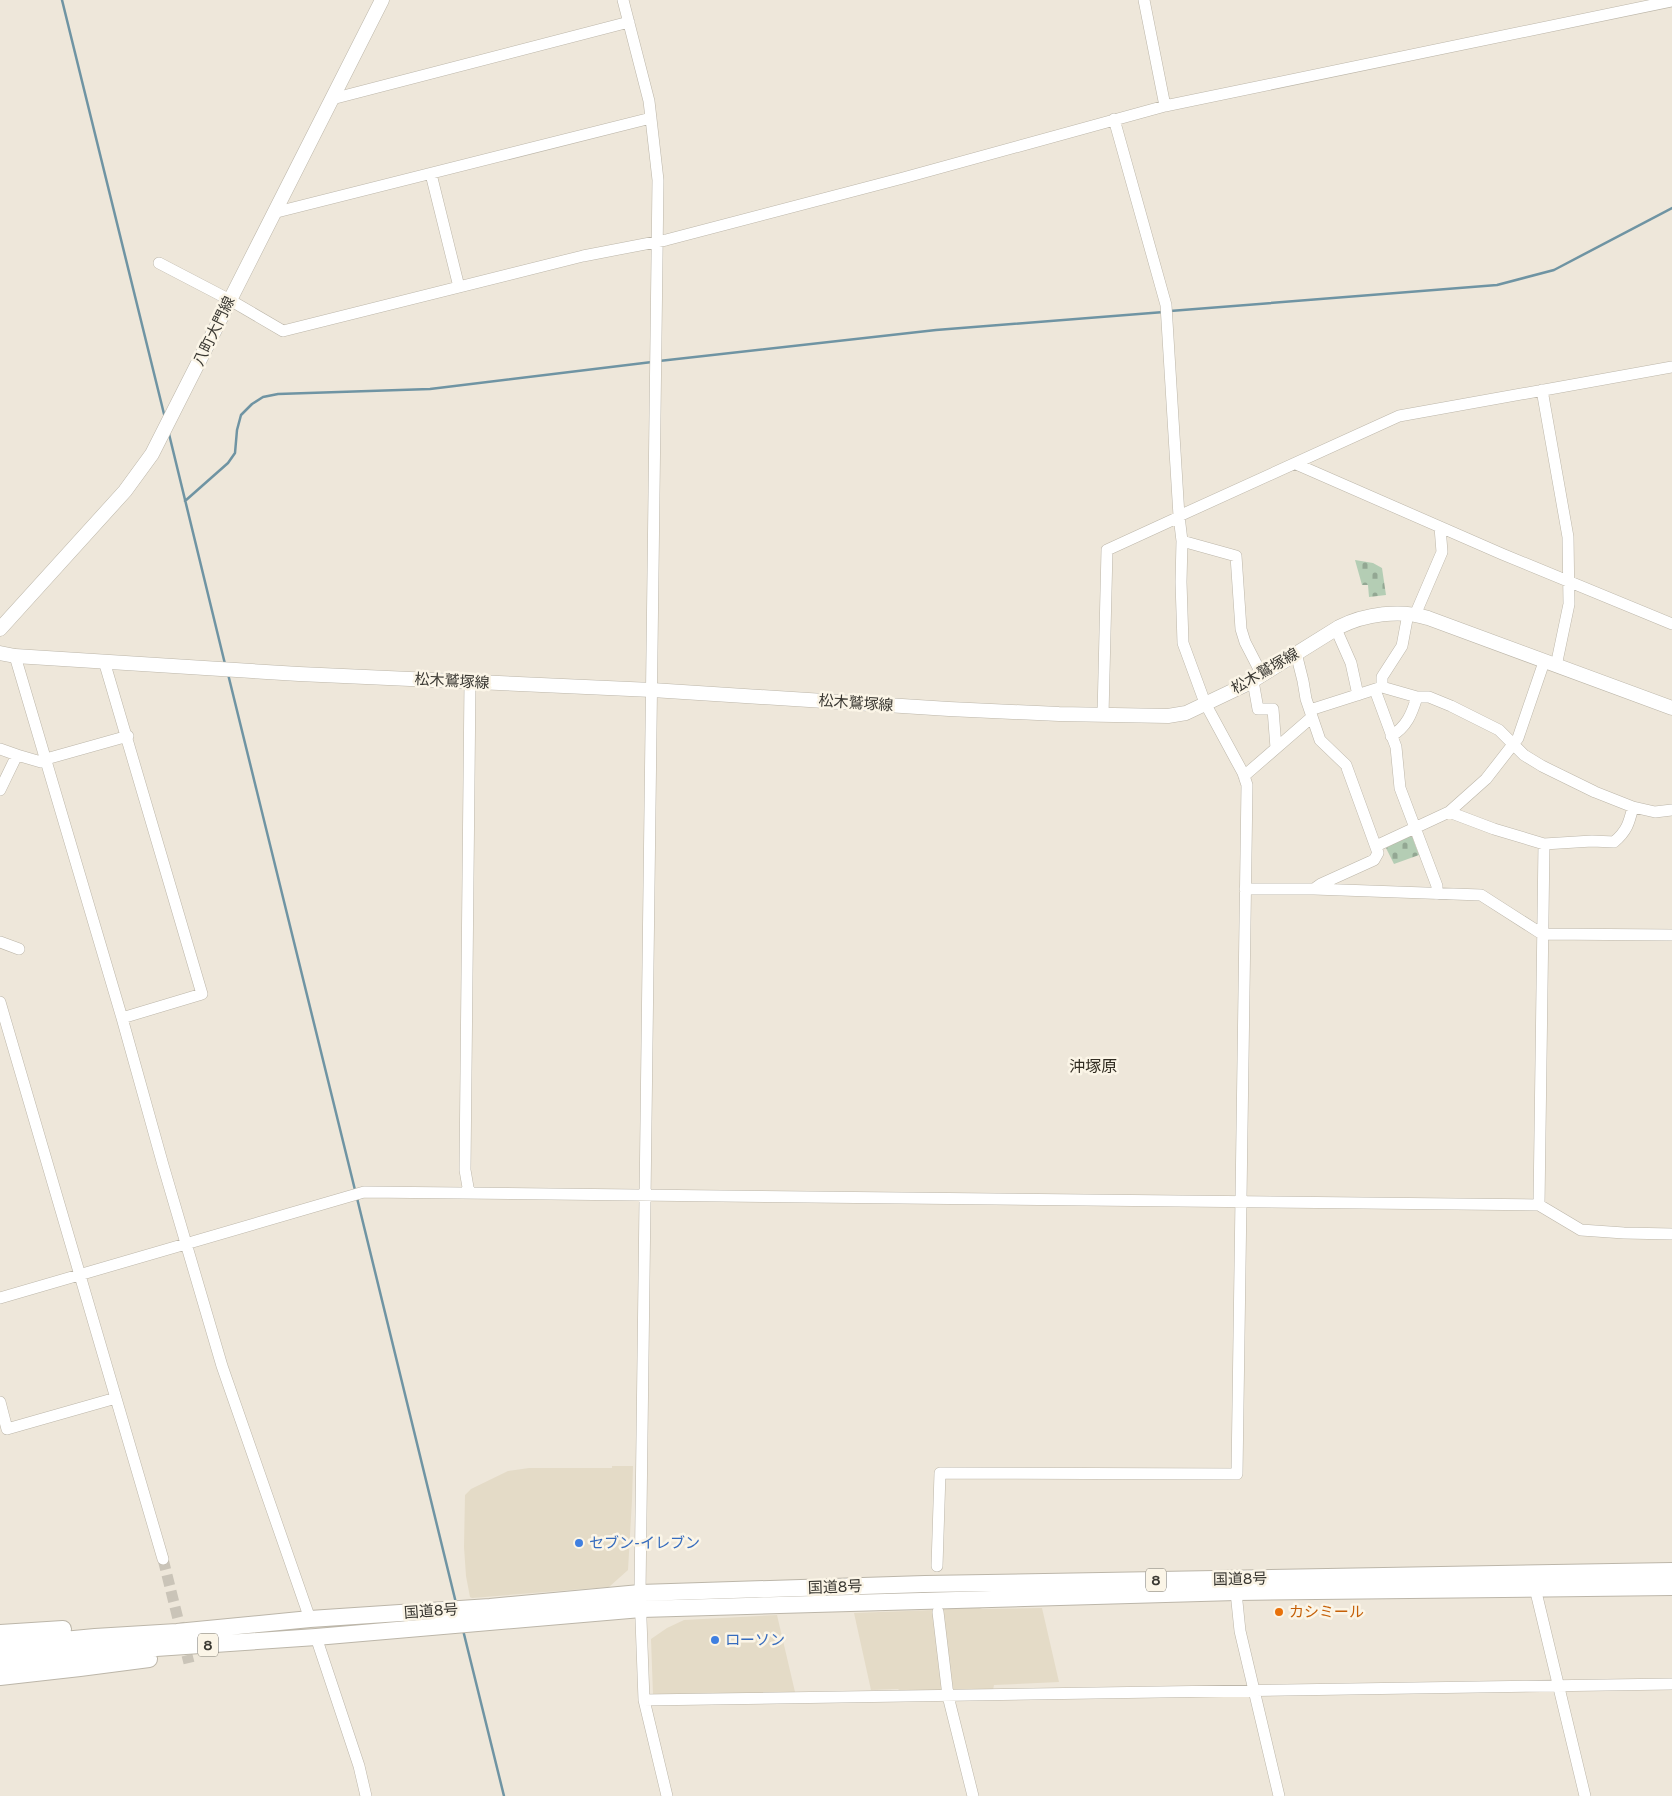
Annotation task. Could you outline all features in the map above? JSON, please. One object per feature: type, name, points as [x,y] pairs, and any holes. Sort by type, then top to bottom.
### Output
[{"type":"highway","name":"国道8号","points":[[0,1661],[316,1637],[416,1620],[641,1601],[935,1584],[1672,1571]]},
{"type":"highway","name":"国道8号","points":[[641,1601],[1672,1587]]},
{"type":"highway","name":"国道8号","points":[[0,1646],[226,1628],[310,1619],[416,1620]]},
{"type":"highway","name":"8","points":[[0,1633],[125,1626],[226,1628]]},
{"type":"highway","name":"8","points":[[0,1676],[150,1659],[259,1640]]},
{"type":"main road","name":"八町大門線","points":[[0,629],[125,492],[152,454],[382,0]]},
{"type":"main road","name":"松木鷲塚線","points":[[0,653],[15,656],[244,670],[652,690],[949,709],[1168,716],[1186,713],[1257,678],[1355,619],[1372,616],[1412,614],[1672,708]]},
{"type":"street","points":[[623,0],[651,118],[657,162],[658,242],[641,1601],[644,1700],[667,1796]]},
{"type":"street","points":[[1144,0],[1165,106]]},
{"type":"street","points":[[159,263],[230,300],[283,331],[583,256],[658,242],[1165,106],[1672,1]]},
{"type":"street","points":[[332,99],[629,22]]},
{"type":"street","points":[[273,214],[651,118]]},
{"type":"street","points":[[937,1566],[940,1473],[1237,1474],[1247,784],[1205,704],[1183,643],[1182,541],[1166,305],[1114,119]]},
{"type":"street","points":[[431,174],[459,287]]},
{"type":"street","points":[[1103,715],[1107,550],[1399,416],[1672,367]]},
{"type":"street","points":[[1376,846],[1449,812],[1486,779],[1512,743],[1518,738],[1526,710],[1550,664],[1566,624],[1569,604],[1568,537],[1542,390]]},
{"type":"street","points":[[1296,464],[1672,624]]},
{"type":"street","points":[[1437,894],[1437,886],[1400,788],[1396,747],[1391,736],[1378,689],[1382,677],[1402,646],[1412,614],[1442,552],[1440,526]]},
{"type":"street","points":[[1182,541],[1236,556],[1241,629],[1257,678],[1258,709],[1273,709],[1276,748]]},
{"type":"street","points":[[1336,629],[1351,663],[1358,695]]},
{"type":"street","points":[[1296,653],[1306,699],[1320,740],[1346,765],[1378,853],[1374,860],[1314,889]]},
{"type":"street","points":[[15,656],[222,1366],[310,1619]]},
{"type":"street","points":[[104,661],[128,736],[202,994],[122,1018]]},
{"type":"street","points":[[469,1193],[464,1170],[470,682]]},
{"type":"street","points":[[1244,776],[1311,714],[1378,689],[1429,698],[1460,710],[1499,730],[1524,755],[1542,766],[1595,792],[1633,807],[1654,812],[1672,810]]},
{"type":"street","points":[[1391,736],[1400,731],[1412,714],[1417,696]]},
{"type":"street","points":[[0,749],[41,762],[128,736]]},
{"type":"street","points":[[0,790],[17,755]]},
{"type":"street","points":[[1449,812],[1494,829],[1544,844],[1592,841],[1614,842],[1626,830],[1633,807]]},
{"type":"street","points":[[1539,1205],[1544,844]]},
{"type":"street","points":[[1245,889],[1314,889],[1481,895],[1542,934],[1672,935]]},
{"type":"street","points":[[0,942],[19,949]]},
{"type":"street","points":[[0,1002],[78,1274],[163,1559]]},
{"type":"street","points":[[0,1298],[364,1192],[1539,1205],[1581,1230],[1672,1234]]},
{"type":"street","points":[[0,1402],[7,1429],[116,1398]]},
{"type":"street","points":[[1535,1588],[1585,1796]]},
{"type":"street","points":[[1236,1592],[1240,1631],[1279,1796]]},
{"type":"street","points":[[938,1612],[948,1696],[973,1796]]},
{"type":"street","points":[[316,1637],[359,1766],[366,1796]]},
{"type":"street","points":[[644,1700],[1672,1684]]},
{"type":"shaded area","points":[[612,1466],[633,1466],[628,1570],[609,1587],[470,1597],[464,1547],[465,1495],[471,1489],[508,1471],[529,1468],[612,1468]]},
{"type":"shaded area","points":[[1042,1608],[1059,1682],[994,1685],[993,1690],[952,1692],[940,1609]]},
{"type":"shaded area","points":[[934,1610],[944,1691],[903,1694],[898,1689],[871,1690],[854,1613]]},
{"type":"shaded area","points":[[777,1615],[795,1692],[653,1695],[651,1639],[667,1628],[684,1620]]},
{"type":"green space","points":[[1355,560],[1373,563],[1382,568],[1386,595],[1369,597],[1368,585],[1362,585]]},
{"type":"green space","points":[[1411,834],[1419,855],[1394,864],[1386,848]]},
{"type":"waterway","points":[[62,0],[165,418]]},
{"type":"waterway","points":[[1170,311],[1497,285],[1554,270],[1672,208]]},
{"type":"waterway","points":[[659,361],[936,330],[1164,312]]},
{"type":"waterway","points":[[185,501],[228,463],[235,453],[237,430],[241,415],[252,404],[263,397],[278,394],[430,389],[652,362]]},
{"type":"waterway","points":[[169,434],[225,664]]},
{"type":"waterway","points":[[228,674],[355,1190]]},
{"type":"waterway","points":[[357,1198],[456,1603]]},
{"type":"waterway","points":[[463,1630],[504,1796]]},
{"type":"tunnel","points":[[163,1559],[189,1663]]},
{"type":"place","name":"セブン-イレブン","points":[[579,1543]]},
{"type":"place","name":"カシミール","points":[[1279,1612]]},
{"type":"place","name":"ローソン","points":[[715,1640]]},
{"type":"district","name":"沖塚原","points":[[1093,1066]]}]
